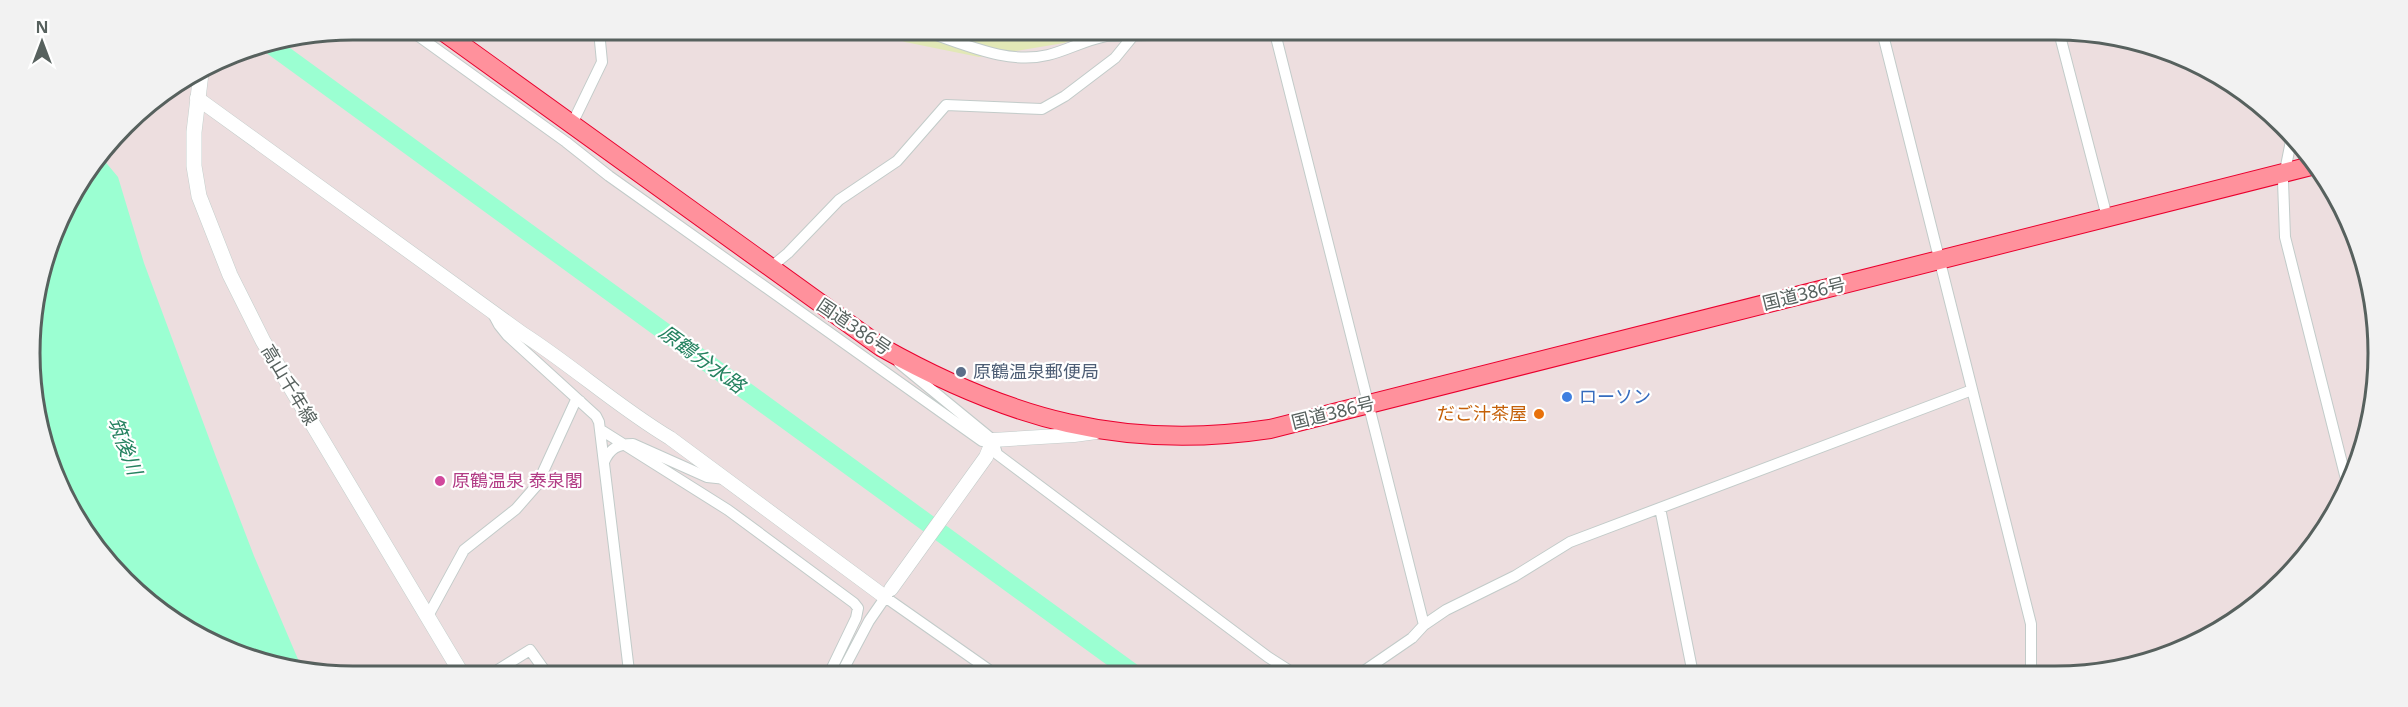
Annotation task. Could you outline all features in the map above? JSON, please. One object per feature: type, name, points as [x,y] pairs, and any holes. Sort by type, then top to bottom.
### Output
[{"type":"highway","name":"国道386号","points":[[455,40],[881,347],[949,383],[1004,405],[1029,414],[1104,431],[1164,435],[1270,429],[2306,167]]},
{"type":"main road","name":"高山千年線","points":[[199,86],[193,156],[196,180],[208,219],[230,275],[265,346],[457,666]]},
{"type":"street","points":[[424,40],[566,142],[609,176],[982,441],[1104,431]]},
{"type":"street","points":[[572,124],[602,62],[600,40]]},
{"type":"street","points":[[953,40],[1007,57],[1021,59],[1048,55],[1087,40]]},
{"type":"street","points":[[770,268],[788,253],[839,200],[897,161],[946,105],[1042,109],[1065,96],[1115,58],[1130,40]]},
{"type":"street","points":[[1277,40],[1424,625]]},
{"type":"street","points":[[1884,40],[2031,624],[2031,666]]},
{"type":"street","points":[[2061,40],[2107,217]]},
{"type":"street","points":[[199,86],[492,311],[552,353],[637,418],[670,438],[888,593],[984,666]]},
{"type":"street","points":[[2290,147],[2284,173],[2285,237],[2344,472]]},
{"type":"street","points":[[492,311],[507,334],[596,416],[601,430],[628,666]]},
{"type":"street","points":[[881,347],[993,440],[997,454],[1282,666]]},
{"type":"street","points":[[1371,666],[1412,638],[1424,625],[1446,610],[1515,576],[1570,542],[1972,390]]},
{"type":"street","points":[[428,616],[464,550],[516,508],[537,485],[575,402],[580,401]]},
{"type":"street","points":[[601,430],[728,510],[854,603],[858,608],[856,618],[833,666]]},
{"type":"street","points":[[845,666],[869,621],[986,457],[993,440]]},
{"type":"street","points":[[604,462],[613,448],[622,445],[639,445],[707,477],[726,479]]},
{"type":"street","points":[[1660,508],[1691,666]]},
{"type":"street","points":[[504,666],[530,650],[541,666]]},
{"type":"shaded area","points":[[900,40],[1072,40],[979,57]]},
{"type":"water","name":"筑後川","points":[[106,162],[118,177],[144,263],[254,556],[299,661],[272,656],[234,643],[197,625],[163,602],[132,575],[105,544],[82,510],[64,473],[51,435],[43,394],[40,354],[43,313],[51,272],[64,234],[82,197]]},
{"type":"waterway","name":"原鶴分水路","points":[[277,50],[1124,666]]},
{"type":"place","name":"原鶴温泉郵便局","points":[[961,372]]},
{"type":"place","name":"ローソン","points":[[1567,397]]},
{"type":"place","name":"だご汁茶屋","points":[[1539,414]]},
{"type":"place","name":"原鶴温泉 泰泉閣","points":[[440,481]]}]
